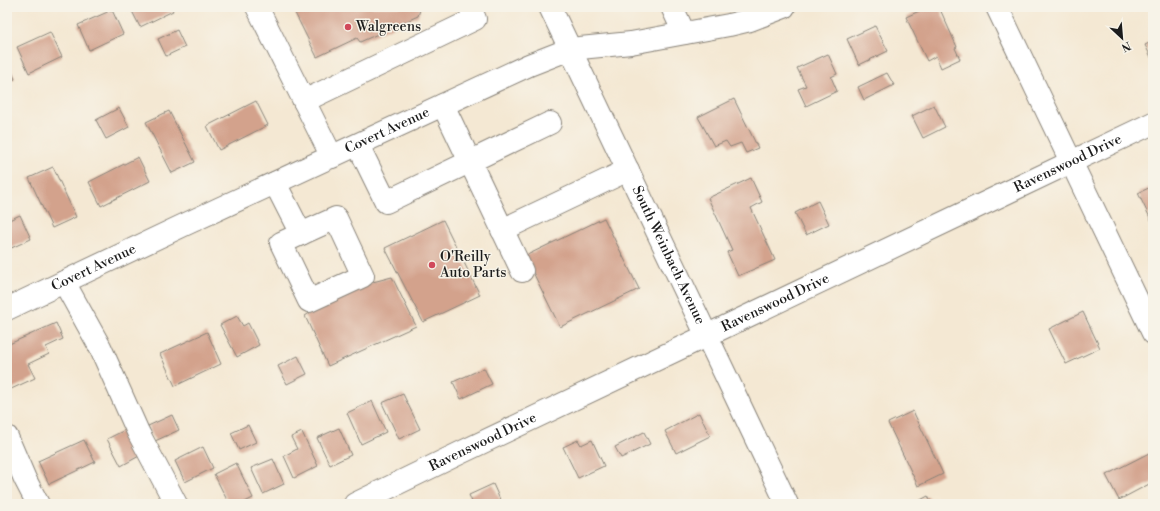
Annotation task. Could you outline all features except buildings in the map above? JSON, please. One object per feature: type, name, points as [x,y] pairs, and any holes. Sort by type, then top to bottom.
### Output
[{"type":"street","points":[[257,7],[332,157]]},
{"type":"street","points":[[304,101],[475,19],[470,7]]},
{"type":"street","name":"South Weinbach Avenue","points":[[550,7],[787,504]]},
{"type":"street","points":[[672,7],[684,33]]},
{"type":"street","name":"Covert Avenue","points":[[7,309],[529,65],[570,49],[631,43],[729,25],[750,20],[784,7]]},
{"type":"street","points":[[997,7],[1153,333]]},
{"type":"street","points":[[443,106],[522,271]]},
{"type":"street","name":"Ravenswood Drive","points":[[355,504],[662,356],[707,336],[1153,123]]},
{"type":"street","points":[[358,145],[386,202],[550,124]]},
{"type":"street","points":[[502,230],[628,170]]},
{"type":"street","points":[[275,183],[301,234]]},
{"type":"street","points":[[64,282],[100,347],[138,432],[176,504]]},
{"type":"street","points":[[7,437],[25,480],[38,504]]},
{"type":"place","name":"Walgreens","points":[[348,27]]},
{"type":"place","name":"O'Reilly Auto Parts","points":[[432,265]]}]
